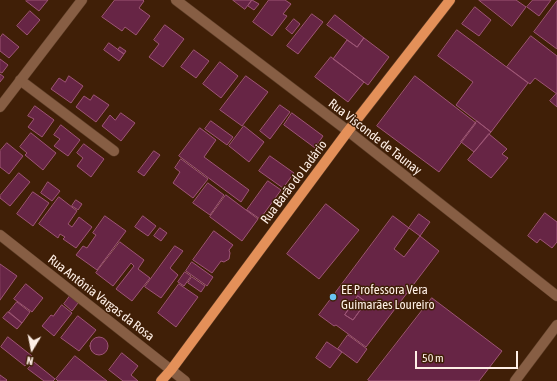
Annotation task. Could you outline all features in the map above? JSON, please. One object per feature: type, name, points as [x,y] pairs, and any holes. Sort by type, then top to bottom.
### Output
[{"type":"main road","name":"Rua Barão do Ladário","points":[[161,381],[171,370],[348,131],[450,0]]},
{"type":"street","points":[[0,107],[82,0]]},
{"type":"street","name":"Rua Visconde de Taunay","points":[[176,0],[348,131],[557,296]]},
{"type":"street","points":[[20,80],[114,151]]},
{"type":"street","name":"Rua Antônia Vargas da Rosa","points":[[0,235],[185,381]]},
{"type":"street","points":[[515,381],[557,325]]},
{"type":"building","points":[[48,0],[39,11],[26,1]]},
{"type":"building","points":[[115,0],[144,1],[139,8],[150,16],[136,35],[125,27],[122,31],[102,17]]},
{"type":"building","points":[[233,0],[252,0],[245,9]]},
{"type":"building","points":[[252,0],[259,4],[254,10],[248,6]]},
{"type":"building","points":[[269,0],[285,0],[291,4],[283,14],[287,16],[272,36],[253,22]]},
{"type":"building","points":[[479,0],[516,0],[526,7],[512,26]]},
{"type":"building","points":[[533,0],[551,0],[539,16],[527,7]]},
{"type":"building","points":[[557,1],[557,49],[534,32]]},
{"type":"building","points":[[475,7],[491,20],[479,36],[462,24]]},
{"type":"building","points":[[30,11],[40,20],[27,35],[17,26]]},
{"type":"building","points":[[312,14],[323,22],[298,54],[287,46]]},
{"type":"building","points":[[335,15],[364,38],[357,47],[327,25]]},
{"type":"building","points":[[294,19],[300,24],[292,34],[286,29]]},
{"type":"building","points":[[165,25],[184,39],[163,67],[149,57],[159,44],[154,40]]},
{"type":"building","points":[[457,30],[528,83],[491,132],[456,105],[473,82],[438,56]]},
{"type":"building","points":[[3,34],[19,47],[9,58],[0,51],[0,38]]},
{"type":"building","points":[[531,36],[557,56],[557,94],[535,78],[530,84],[507,67]]},
{"type":"building","points":[[364,38],[389,57],[368,85],[333,59],[347,40],[357,47]]},
{"type":"building","points":[[109,43],[124,54],[119,61],[104,50]]},
{"type":"building","points":[[120,47],[126,51],[124,54],[118,50]]},
{"type":"building","points":[[194,50],[209,61],[196,78],[181,67]]},
{"type":"building","points":[[331,57],[364,82],[348,102],[315,77]]},
{"type":"building","points":[[0,59],[8,65],[2,73],[0,72]]},
{"type":"building","points":[[220,62],[238,76],[221,98],[203,84]]},
{"type":"building","points":[[0,74],[4,77],[0,82]]},
{"type":"building","points":[[69,76],[83,86],[71,103],[51,89],[59,78],[65,82]]},
{"type":"building","points":[[246,76],[268,92],[242,126],[220,110]]},
{"type":"building","points":[[415,76],[476,123],[439,172],[377,126]]},
{"type":"building","points":[[557,93],[557,107],[550,101]]},
{"type":"building","points":[[94,95],[109,105],[96,122],[76,107],[84,96],[90,100]]},
{"type":"building","points":[[280,105],[290,112],[270,139],[260,131]]},
{"type":"building","points":[[35,106],[54,120],[42,137],[28,127],[34,119],[28,116]]},
{"type":"building","points":[[121,113],[135,123],[121,141],[102,126],[110,115],[115,120]]},
{"type":"building","points":[[292,113],[323,136],[315,148],[284,125]]},
{"type":"building","points":[[211,121],[233,137],[227,145],[205,129]]},
{"type":"building","points":[[477,121],[491,132],[474,152],[461,142]]},
{"type":"building","points":[[61,125],[80,140],[68,156],[54,146],[60,139],[54,135]]},
{"type":"building","points":[[244,126],[264,142],[249,162],[229,146]]},
{"type":"building","points":[[200,128],[216,140],[204,157],[249,190],[241,202],[179,156]]},
{"type":"building","points":[[31,133],[56,153],[43,170],[25,155],[27,153],[20,147]]},
{"type":"building","points":[[489,134],[507,149],[502,154],[508,158],[491,178],[468,160]]},
{"type":"building","points":[[7,143],[23,156],[9,174],[0,167],[0,151]]},
{"type":"building","points":[[84,144],[104,159],[91,177],[77,166],[83,158],[77,153]]},
{"type":"building","points":[[154,151],[160,155],[144,176],[138,172]]},
{"type":"building","points":[[270,156],[294,173],[283,188],[259,171]]},
{"type":"building","points":[[181,159],[208,179],[193,198],[173,183],[180,172],[175,168]]},
{"type":"building","points":[[19,173],[30,182],[10,206],[0,198],[0,196]]},
{"type":"building","points":[[268,181],[281,190],[260,219],[247,210]]},
{"type":"building","points":[[48,182],[60,191],[52,201],[41,193]]},
{"type":"building","points":[[208,183],[224,195],[210,215],[193,203]]},
{"type":"building","points":[[33,192],[49,203],[33,226],[17,214]]},
{"type":"building","points":[[226,195],[258,219],[242,241],[210,217]]},
{"type":"building","points":[[59,197],[77,211],[68,224],[72,227],[79,217],[92,227],[76,248],[63,239],[65,237],[60,234],[58,238],[39,224]]},
{"type":"building","points":[[76,200],[82,204],[78,210],[72,206]]},
{"type":"building","points":[[326,204],[359,230],[319,279],[287,254]]},
{"type":"building","points":[[545,213],[557,222],[557,242],[552,248],[540,239],[537,243],[528,236]]},
{"type":"building","points":[[419,214],[430,222],[420,236],[409,228]]},
{"type":"building","points":[[105,216],[126,231],[97,270],[76,255],[83,246],[87,248],[96,235],[93,233]]},
{"type":"building","points":[[143,216],[156,226],[148,236],[135,227]]},
{"type":"building","points":[[393,216],[409,228],[394,249],[404,257],[420,236],[439,251],[366,347],[336,325],[334,326],[319,315]],"holes":[[[358,296],[366,302],[353,320],[345,315]]]},
{"type":"building","points":[[160,228],[167,233],[161,241],[154,236]]},
{"type":"building","points":[[214,231],[233,245],[229,250],[229,259],[224,262],[221,261],[212,273],[193,260]]},
{"type":"building","points":[[120,242],[144,260],[138,269],[150,278],[132,301],[116,289],[134,266],[131,263],[113,286],[96,273]]},
{"type":"building","points":[[175,246],[183,251],[170,268],[178,275],[161,298],[145,287]]},
{"type":"building","points":[[192,262],[213,277],[207,286],[186,271]]},
{"type":"building","points":[[0,264],[17,276],[0,300]]},
{"type":"building","points":[[185,272],[191,276],[184,286],[178,282]]},
{"type":"building","points":[[192,277],[205,286],[201,292],[188,283]]},
{"type":"building","points":[[26,284],[43,298],[32,312],[14,299]]},
{"type":"building","points":[[179,284],[198,297],[176,327],[158,313]]},
{"type":"building","points":[[70,296],[78,303],[72,311],[64,304]]},
{"type":"building","points":[[358,296],[366,302],[353,320],[345,315]]},
{"type":"building","points":[[432,298],[502,351],[479,381],[368,380]]},
{"type":"building","points":[[17,302],[30,312],[22,323],[9,312]]},
{"type":"building","points":[[62,305],[72,313],[54,336],[42,326]]},
{"type":"building","points":[[8,312],[22,323],[17,329],[3,318]]},
{"type":"building","points":[[78,316],[96,330],[79,351],[61,338]]},
{"type":"building","points":[[348,335],[367,349],[357,363],[338,349]]},
{"type":"building","points":[[8,337],[32,356],[25,366],[1,347]]},
{"type":"building","points":[[95,337],[103,337],[108,342],[106,353],[103,355],[95,355],[90,350],[90,342]]},
{"type":"building","points":[[327,342],[342,352],[330,368],[316,358]]},
{"type":"building","points":[[122,353],[138,366],[131,375],[138,381],[123,381],[109,370]]},
{"type":"building","points":[[75,356],[107,381],[58,381],[56,379]]},
{"type":"building","points":[[34,362],[55,379],[53,381],[44,381],[28,369]]},
{"type":"building","points":[[0,375],[7,380],[0,381]]},
{"type":"place","name":"EE Professora Vera Guimarães Loureiro","points":[[333,297]]}]
